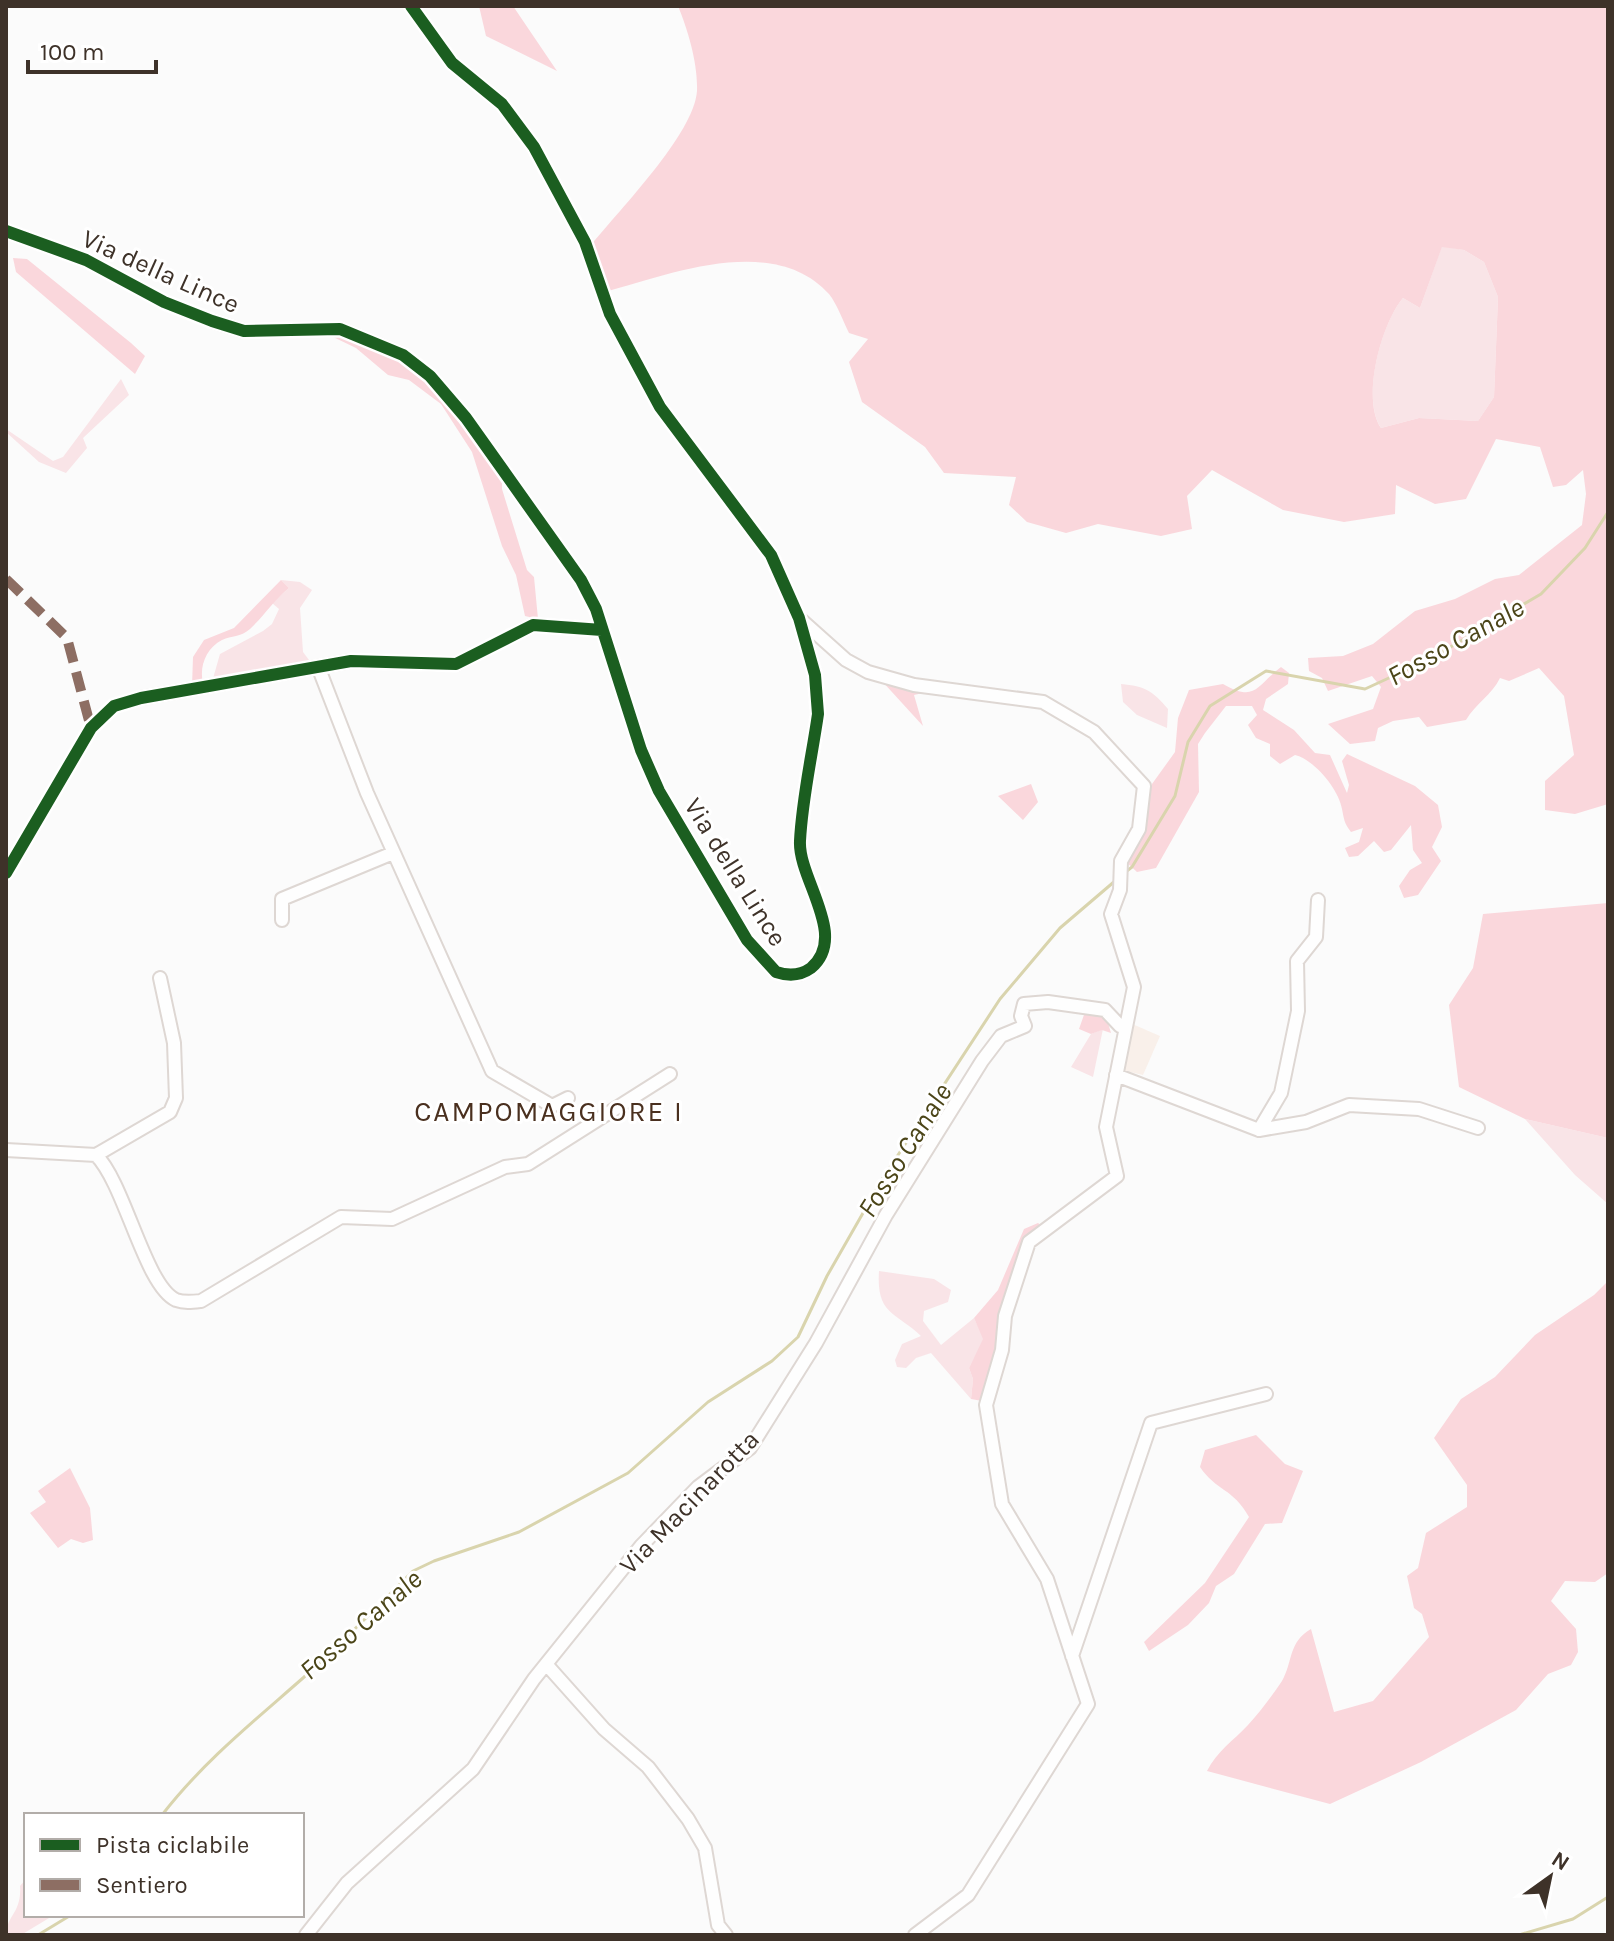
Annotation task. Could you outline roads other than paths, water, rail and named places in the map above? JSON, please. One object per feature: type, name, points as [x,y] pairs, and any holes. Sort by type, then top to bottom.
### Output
[{"type":"street","name":"Via della Lince","points":[[6,231],[86,260],[164,302],[212,321],[244,331],[340,329],[403,355],[430,376],[466,418],[535,511],[581,580],[602,630],[641,750],[659,791],[761,960],[776,972],[800,974],[821,955],[825,934],[800,844],[818,714],[815,675],[799,618],[771,555],[660,407],[610,314],[585,242],[534,147],[502,104],[452,63],[411,6]]},
{"type":"street","points":[[799,618],[846,660],[868,672],[914,685],[1043,702],[1094,732],[1144,786],[1139,829],[1121,861],[1120,890],[1111,914],[1134,987],[1106,1127],[1117,1176],[1029,1242],[1005,1316],[1002,1350],[986,1405],[1002,1504],[1047,1579],[1088,1704],[968,1895],[915,1935]]},
{"type":"street","points":[[6,873],[91,728],[114,706],[141,698],[351,661],[456,664],[533,625],[602,630]]},
{"type":"street","points":[[319,669],[393,853],[492,1071],[552,1106],[568,1098]]},
{"type":"street","points":[[282,920],[282,899],[393,853]]},
{"type":"street","points":[[1259,1130],[1281,1093],[1298,1011],[1297,961],[1316,937],[1318,900]]},
{"type":"street","points":[[6,1150],[96,1155],[170,1112],[174,1106],[174,1043],[160,978]]},
{"type":"street","name":"Via Macinarotta","points":[[306,1935],[347,1883],[473,1769],[546,1664],[668,1516],[698,1487],[750,1448],[816,1343],[886,1215],[982,1061],[1001,1036],[1025,1026],[1021,1016],[1024,1004],[1048,1002],[1096,1008],[1126,1027]]},
{"type":"street","points":[[96,1155],[113,1175],[139,1243],[167,1294],[189,1303],[210,1297],[341,1217],[392,1219],[505,1167],[528,1164],[670,1074]]},
{"type":"street","points":[[1116,1075],[1259,1130],[1306,1122],[1349,1105],[1419,1109],[1478,1128]]},
{"type":"street","points":[[1072,1656],[1151,1423],[1266,1394]]},
{"type":"street","points":[[546,1664],[604,1729],[648,1767],[688,1819],[705,1848],[718,1925],[726,1935]]},
{"type":"waterway","name":"Fosso Canale","points":[[1123,874],[1132,867],[1175,796],[1188,742],[1210,706],[1266,671],[1365,689],[1430,659],[1541,594],[1585,548],[1608,512]]},
{"type":"waterway","name":"Fosso Canale","points":[[164,1813],[211,1760],[331,1652],[413,1571],[519,1532],[628,1473],[708,1402],[772,1361],[798,1337],[827,1276],[883,1178],[1000,999],[1060,928],[1115,881]]},
{"type":"waterway","points":[[1519,1935],[1573,1919],[1608,1897]]},
{"type":"waterway","name":"Fosso Canale","points":[[38,1935],[68,1917]]},
{"type":"district","name":"CAMPOMAGGIORE I","points":[[549,1111]]}]
